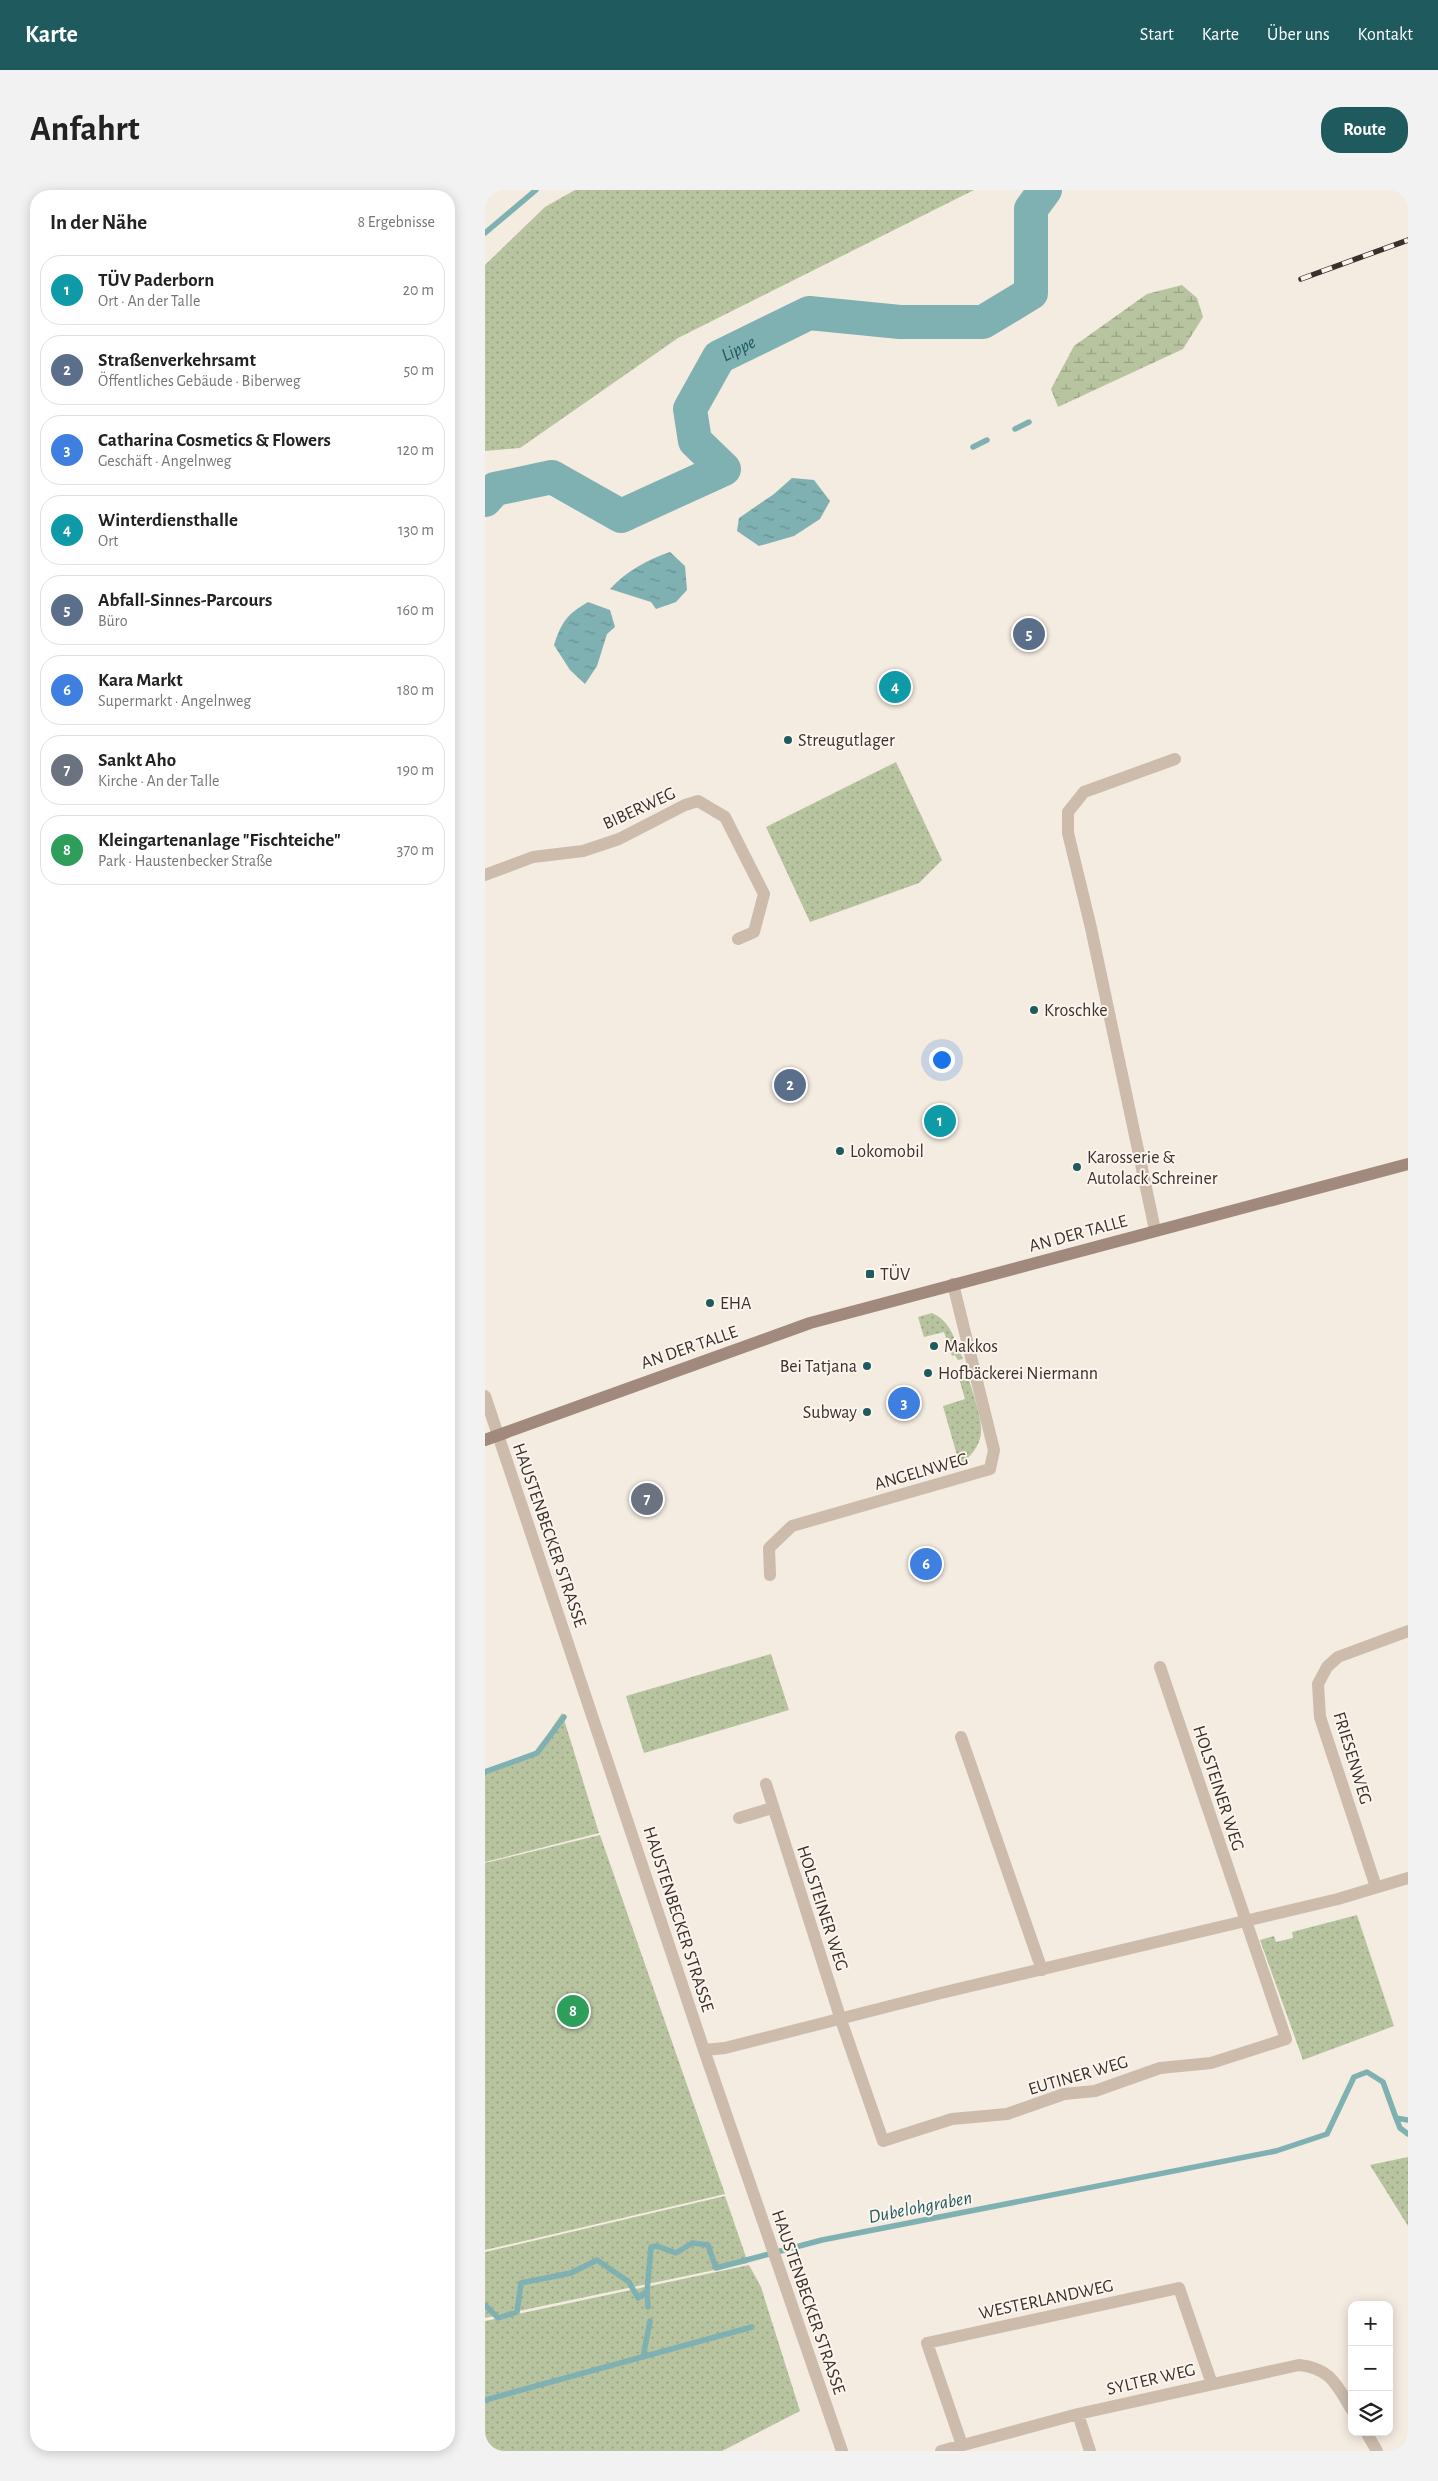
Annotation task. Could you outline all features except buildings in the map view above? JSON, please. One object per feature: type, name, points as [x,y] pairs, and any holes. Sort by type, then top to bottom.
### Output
[{"type":"street","name":"AN DER TALLE","points":[[1155,1230],[1091,928],[1068,833],[1068,812],[1084,792],[1175,759]]},
{"type":"street","name":"BIBERWEG","points":[[485,874],[533,857],[583,851],[619,839],[698,801],[725,817],[764,894],[754,932],[738,939]]},
{"type":"street","name":"AN DER TALLE","points":[[485,1440],[810,1323],[1408,1164]]},
{"type":"street","name":"ANGELNWEG","points":[[770,1575],[769,1548],[793,1526],[990,1469],[994,1450],[953,1284]]},
{"type":"street","name":"HAUSTENBECKER STRASSE","points":[[485,1396],[704,2050],[842,2451]]},
{"type":"street","name":"FRIESENWEG","points":[[1376,1887],[1320,1717],[1318,1684],[1327,1667],[1339,1657],[1408,1631]]},
{"type":"street","name":"HOLSTEINER WEG","points":[[1160,1667],[1245,1920]]},
{"type":"street","points":[[961,1736],[1042,1970]]},
{"type":"street","name":"HOLSTEINER WEG","points":[[766,1784],[772,1808],[841,2020]]},
{"type":"street","points":[[739,1818],[772,1808]]},
{"type":"street","points":[[704,2050],[725,2048],[841,2020],[941,1992],[1042,1970],[1338,1899],[1408,1878]]},
{"type":"street","name":"EUTINER WEG","points":[[841,2020],[883,2141],[952,2119],[1007,2114],[1064,2094],[1095,2091],[1160,2068],[1211,2063],[1286,2039],[1245,1920]]},
{"type":"street","name":"WESTERLANDWEG","points":[[962,2445],[927,2343],[1179,2288],[1212,2384]]},
{"type":"street","name":"SYLTER WEG","points":[[941,2451],[1078,2414],[1299,2365],[1311,2366],[1330,2376],[1348,2404]]},
{"type":"street","points":[[1078,2414],[1090,2451]]},
{"type":"street","points":[[1368,2436],[1377,2451]]},
{"type":"green space","points":[[575,190],[974,190],[678,338],[520,448],[485,451],[485,265],[545,207]]},
{"type":"green space","points":[[1182,285],[1197,298],[1203,317],[1183,349],[1058,407],[1051,389],[1074,346],[1147,294]]},
{"type":"green space","points":[[896,762],[942,860],[919,883],[810,922],[766,827]]},
{"type":"green space","points":[[932,1313],[948,1326],[963,1359],[958,1360],[955,1355],[952,1356],[944,1332],[924,1337],[918,1317]]},
{"type":"green space","points":[[964,1365],[978,1409],[981,1433],[976,1447],[960,1466],[943,1406],[965,1399],[958,1375],[961,1374],[959,1366]]},
{"type":"green space","points":[[771,1654],[789,1710],[644,1753],[626,1696]]},
{"type":"green space","points":[[562,1713],[599,1833],[485,1862],[485,1769],[536,1752]]},
{"type":"green space","points":[[600,1835],[725,2194],[485,2250],[485,1863]]},
{"type":"green space","points":[[1357,1915],[1394,2026],[1303,2060],[1260,1940],[1274,1936],[1276,1942],[1293,1938],[1292,1932]]},
{"type":"green space","points":[[1408,2157],[1408,2226],[1370,2165]]},
{"type":"green space","points":[[725,2196],[748,2263],[485,2318],[485,2252]]},
{"type":"green space","points":[[749,2265],[761,2287],[800,2411],[722,2451],[485,2451],[485,2321]]},
{"type":"water","points":[[792,478],[814,480],[830,501],[820,519],[794,536],[759,546],[737,531],[739,518],[774,494]]},
{"type":"water","points":[[670,552],[685,566],[687,590],[676,602],[656,609],[651,602],[610,589],[638,566]]},
{"type":"water","points":[[588,602],[610,610],[615,627],[607,634],[597,666],[585,684],[570,670],[554,645],[559,631],[566,620]]},
{"type":"waterway","points":[[485,233],[536,190]]},
{"type":"waterway","name":"Lippe","points":[[485,500],[495,489],[552,477],[621,516],[724,469],[695,441],[690,409],[719,357],[809,313],[900,322],[983,322],[1031,293],[1031,209],[1045,190]]},
{"type":"waterway","points":[[1015,429],[1029,422]]},
{"type":"waterway","points":[[973,447],[987,440]]},
{"type":"waterway","points":[[485,1772],[537,1753],[564,1717]]},
{"type":"waterway","name":"Dubelohgraben","points":[[485,2305],[498,2318],[517,2312],[521,2283],[571,2273],[597,2260],[629,2282],[638,2298],[647,2291],[651,2247],[657,2246],[676,2253],[692,2243],[708,2245],[716,2268],[822,2240],[1276,2151],[1327,2134],[1354,2077],[1367,2072],[1383,2082],[1396,2118],[1408,2120]]},
{"type":"waterway","points":[[1396,2118],[1400,2128],[1408,2134]]},
{"type":"waterway","points":[[647,2291],[648,2307]]},
{"type":"waterway","points":[[643,2357],[650,2321]]},
{"type":"waterway","points":[[485,2400],[752,2327]]},
{"type":"railway","points":[[1301,279],[1408,240]]},
{"type":"place","name":"Abfall-Sinnes-Parcours","points":[[1029,634]]},
{"type":"place","name":"Winterdiensthalle","points":[[895,687]]},
{"type":"place","name":"Streugutlager","points":[[788,740]]},
{"type":"place","name":"Kroschke","points":[[1034,1010]]},
{"type":"place","name":"Straßenverkehrsamt","points":[[790,1085]]},
{"type":"place","name":"TÜV Paderborn","points":[[940,1121]]},
{"type":"place","name":"Lokomobil","points":[[840,1151]]},
{"type":"place","name":"Karosserie & Autolack Schreiner","points":[[1077,1167]]},
{"type":"place","name":"TÜV","points":[[870,1274]]},
{"type":"place","name":"EHA","points":[[710,1303]]},
{"type":"place","name":"Makkos","points":[[934,1346]]},
{"type":"place","name":"Bei Tatjana","points":[[867,1366]]},
{"type":"place","name":"Hofbäckerei Niermann","points":[[928,1373]]},
{"type":"place","name":"Catharina Cosmetics & Flowers","points":[[904,1403]]},
{"type":"place","name":"Subway","points":[[867,1412]]},
{"type":"place","name":"Sankt Aho","points":[[647,1499]]},
{"type":"place","name":"Kara Markt","points":[[926,1564]]},
{"type":"place","name":"Kleingartenanlage \"Fischteiche\"","points":[[573,2011]]}]
